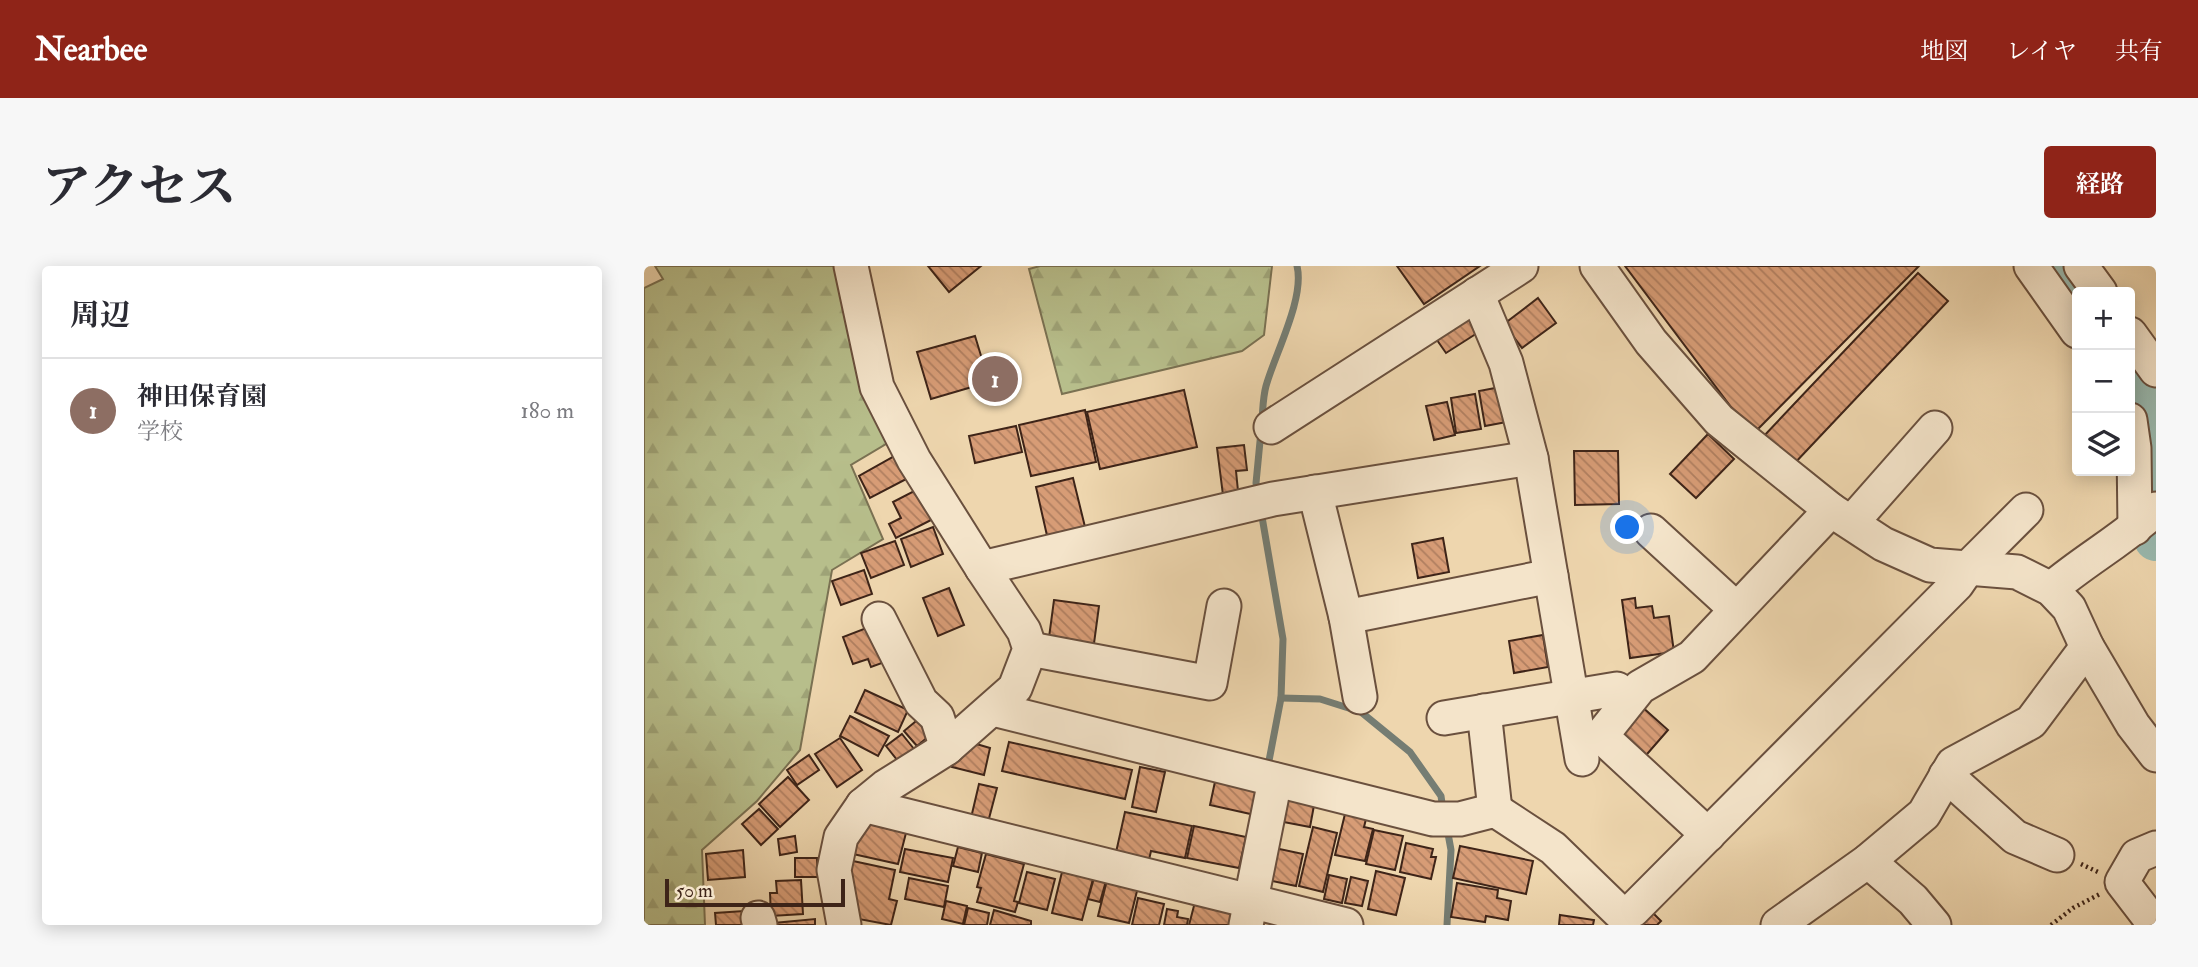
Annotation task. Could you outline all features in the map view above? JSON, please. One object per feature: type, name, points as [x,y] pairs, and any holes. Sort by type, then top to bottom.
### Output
[{"type":"street","points":[[845,925],[834,870],[841,837],[863,804],[947,748],[993,709],[1015,688],[1030,649],[1024,631],[914,460],[877,387],[851,266]]},
{"type":"street","points":[[1271,427],[1521,266]]},
{"type":"street","points":[[1597,266],[1651,342],[1719,421],[1841,516],[1883,544],[1930,565],[2017,572],[2051,589],[2069,608],[2087,647],[2133,725],[2156,755]]},
{"type":"street","points":[[2031,266],[2072,324]]},
{"type":"street","points":[[2081,266],[2096,287]]},
{"type":"street","points":[[1477,294],[1506,363],[1531,458],[1582,759]]},
{"type":"street","points":[[2135,341],[2156,370]]},
{"type":"street","points":[[1709,835],[1601,736],[1640,687],[1692,657],[1736,608],[1841,516],[1935,428]]},
{"type":"street","points":[[2051,589],[2146,518],[2135,454]]},
{"type":"street","points":[[982,568],[1263,501],[1531,458]]},
{"type":"street","points":[[1315,492],[1346,617],[1360,697]]},
{"type":"street","points":[[993,709],[1275,780],[1447,819],[1495,810],[1553,848],[1619,912],[1633,909],[1709,835],[2026,510]]},
{"type":"street","points":[[1651,531],[1736,608]]},
{"type":"street","points":[[1346,617],[1551,576]]},
{"type":"street","points":[[1030,649],[1210,682],[1224,606]]},
{"type":"street","points":[[879,619],[921,702],[937,717],[947,748]]},
{"type":"street","points":[[1778,925],[1868,861],[1924,814],[1953,764],[2031,722],[2087,647]]},
{"type":"street","points":[[1444,718],[1617,688]]},
{"type":"street","points":[[1484,711],[1495,810]]},
{"type":"street","points":[[1947,775],[2015,837],[2057,855]]},
{"type":"street","points":[[1249,913],[1275,780]]},
{"type":"street","points":[[863,804],[1249,913],[1346,925]]},
{"type":"street","points":[[2155,925],[2125,877],[2137,856],[2156,848]]},
{"type":"street","points":[[1868,861],[1913,900],[1934,925]]},
{"type":"path","points":[[2057,855],[2099,872],[2125,877]]},
{"type":"path","points":[[2051,925],[2073,908],[2125,877]]},
{"type":"green space","points":[[655,266],[835,266],[891,441],[851,465],[883,539],[832,570],[800,750],[757,801],[702,850],[705,925],[644,925],[644,288],[663,279]]},
{"type":"green space","points":[[1040,266],[1272,266],[1264,335],[1242,351],[1062,394],[1029,269]]},
{"type":"building","points":[[928,266],[981,266],[949,292]]},
{"type":"building","points":[[1397,266],[1480,266],[1424,304]]},
{"type":"building","points":[[1625,266],[1919,266],[1756,431],[1731,407]]},
{"type":"building","points":[[1918,273],[1948,301],[1792,466],[1762,438]]},
{"type":"building","points":[[1538,298],[1556,323],[1522,348],[1504,324]]},
{"type":"building","points":[[1466,306],[1482,330],[1446,353],[1430,330]]},
{"type":"building","points":[[975,336],[989,382],[931,399],[917,352]]},
{"type":"building","points":[[1506,386],[1512,421],[1485,426],[1479,391]]},
{"type":"building","points":[[1184,390],[1197,447],[1100,469],[1087,412]]},
{"type":"building","points":[[1475,394],[1481,429],[1456,433],[1451,398]]},
{"type":"building","points":[[1447,402],[1455,435],[1434,440],[1426,406]]},
{"type":"building","points":[[1085,410],[1096,462],[1031,476],[1019,425]]},
{"type":"building","points":[[1016,426],[1022,452],[975,463],[969,436]]},
{"type":"building","points":[[1708,434],[1734,459],[1696,498],[1670,474]]},
{"type":"building","points":[[1244,445],[1247,470],[1236,471],[1239,501],[1224,503],[1217,448]]},
{"type":"building","points":[[1574,451],[1618,451],[1619,504],[1575,505]]},
{"type":"building","points":[[900,453],[912,476],[870,498],[859,476]]},
{"type":"building","points":[[1073,478],[1086,531],[1048,540],[1036,487]]},
{"type":"building","points":[[918,489],[933,519],[896,538],[889,524],[901,518],[893,502]]},
{"type":"building","points":[[933,527],[943,554],[911,567],[901,539]]},
{"type":"building","points":[[1443,538],[1449,572],[1418,578],[1412,544]]},
{"type":"building","points":[[895,541],[904,565],[871,578],[861,553]]},
{"type":"building","points":[[864,570],[872,594],[841,605],[832,581]]},
{"type":"building","points":[[949,588],[964,625],[938,636],[923,598]]},
{"type":"building","points":[[1635,598],[1636,608],[1652,606],[1654,618],[1669,616],[1674,652],[1630,658],[1622,600]]},
{"type":"building","points":[[1054,600],[1099,606],[1093,651],[1048,645]]},
{"type":"building","points":[[869,627],[882,663],[871,667],[868,659],[853,664],[843,637]]},
{"type":"building","points":[[1543,635],[1548,667],[1514,673],[1509,641]]},
{"type":"building","points":[[865,690],[908,710],[898,732],[855,712]]},
{"type":"building","points":[[1640,705],[1668,730],[1641,761],[1613,736]]},
{"type":"building","points":[[850,716],[889,736],[878,756],[840,736]]},
{"type":"building","points":[[921,717],[934,732],[917,746],[904,731]]},
{"type":"building","points":[[902,734],[914,749],[898,761],[886,746]]},
{"type":"building","points":[[840,738],[862,770],[837,787],[815,754]]},
{"type":"building","points":[[1009,742],[1132,770],[1125,799],[1002,771]]},
{"type":"building","points":[[973,743],[990,748],[984,775],[952,767],[954,757]]},
{"type":"building","points":[[809,755],[819,770],[797,785],[787,770]]},
{"type":"building","points":[[1140,767],[1165,772],[1156,812],[1132,807]]},
{"type":"building","points":[[788,777],[809,800],[780,827],[759,804]]},
{"type":"building","points":[[1216,777],[1261,787],[1255,815],[1210,805]]},
{"type":"building","points":[[979,784],[997,788],[987,826],[971,818]]},
{"type":"building","points":[[1279,793],[1315,800],[1310,827],[1273,820]]},
{"type":"building","points":[[759,809],[778,829],[761,845],[742,824]]},
{"type":"building","points":[[1125,812],[1192,826],[1185,858],[1151,851],[1148,864],[1115,857]]},
{"type":"building","points":[[1345,814],[1366,819],[1364,827],[1373,829],[1365,861],[1335,855]]},
{"type":"building","points":[[861,822],[906,833],[898,864],[853,854]]},
{"type":"building","points":[[1194,826],[1246,837],[1239,868],[1187,858]]},
{"type":"building","points":[[1313,827],[1337,833],[1323,892],[1299,886]]},
{"type":"building","points":[[1374,830],[1403,836],[1395,870],[1366,864]]},
{"type":"building","points":[[795,836],[797,852],[780,855],[778,839]]},
{"type":"building","points":[[1406,843],[1433,849],[1431,857],[1436,857],[1431,879],[1400,872]]},
{"type":"building","points":[[1460,846],[1533,861],[1526,894],[1453,878]]},
{"type":"building","points":[[958,847],[982,853],[978,872],[953,866]]},
{"type":"building","points":[[1270,847],[1303,854],[1296,886],[1263,879]]},
{"type":"building","points":[[905,849],[953,858],[948,882],[900,872]]},
{"type":"building","points":[[743,850],[745,877],[708,880],[706,854]]},
{"type":"building","points":[[986,854],[1024,864],[1014,901],[1018,902],[1015,912],[977,902],[981,888],[977,887]]},
{"type":"building","points":[[795,858],[817,858],[818,877],[795,877]]},
{"type":"building","points":[[853,861],[895,870],[889,899],[897,901],[891,925],[848,917],[846,893]]},
{"type":"building","points":[[1376,871],[1405,878],[1396,915],[1368,909]]},
{"type":"building","points":[[1027,872],[1055,879],[1047,910],[1019,903]]},
{"type":"building","points":[[1062,872],[1093,879],[1082,920],[1052,913]]},
{"type":"building","points":[[1329,875],[1347,879],[1342,903],[1324,899]]},
{"type":"building","points":[[1351,877],[1368,881],[1362,906],[1345,903]]},
{"type":"building","points":[[909,878],[948,886],[944,907],[905,899]]},
{"type":"building","points":[[1094,878],[1106,881],[1100,902],[1088,899]]},
{"type":"building","points":[[801,880],[803,914],[771,916],[770,893],[777,893],[776,881]]},
{"type":"building","points":[[1107,880],[1138,887],[1129,923],[1098,916]]},
{"type":"building","points":[[1457,883],[1498,890],[1497,898],[1511,901],[1508,920],[1486,916],[1485,922],[1451,917]]},
{"type":"building","points":[[1138,898],[1164,904],[1159,925],[1132,925]]},
{"type":"building","points":[[946,901],[967,906],[963,924],[942,919]]},
{"type":"building","points":[[1195,902],[1232,910],[1229,925],[1189,925]]},
{"type":"building","points":[[1644,904],[1661,921],[1657,925],[1624,925]]},
{"type":"building","points":[[968,908],[989,913],[987,925],[964,925]]},
{"type":"building","points":[[1167,909],[1178,911],[1177,917],[1188,919],[1187,925],[1164,925]]},
{"type":"building","points":[[994,910],[1031,921],[1031,925],[990,925]]},
{"type":"building","points":[[744,911],[745,925],[716,925],[715,913]]},
{"type":"building","points":[[1560,915],[1594,920],[1593,925],[1559,925]]},
{"type":"building","points":[[815,919],[815,925],[774,925],[774,923]]},
{"type":"waterway","points":[[1262,419],[1266,386],[1297,294],[1297,266]]},
{"type":"waterway","points":[[2061,266],[2076,287]]},
{"type":"waterway","points":[[2135,380],[2154,428],[2147,485],[2156,539]]},
{"type":"waterway","points":[[1258,495],[1256,483],[1261,431]]},
{"type":"waterway","points":[[1261,511],[1283,639],[1281,698],[1268,766]]},
{"type":"waterway","points":[[1281,698],[1320,699],[1361,712],[1410,752],[1441,796],[1443,810]]},
{"type":"waterway","points":[[1447,828],[1451,850],[1447,925]]},
{"type":"place","name":"神田保育園","points":[[995,379]]}]
